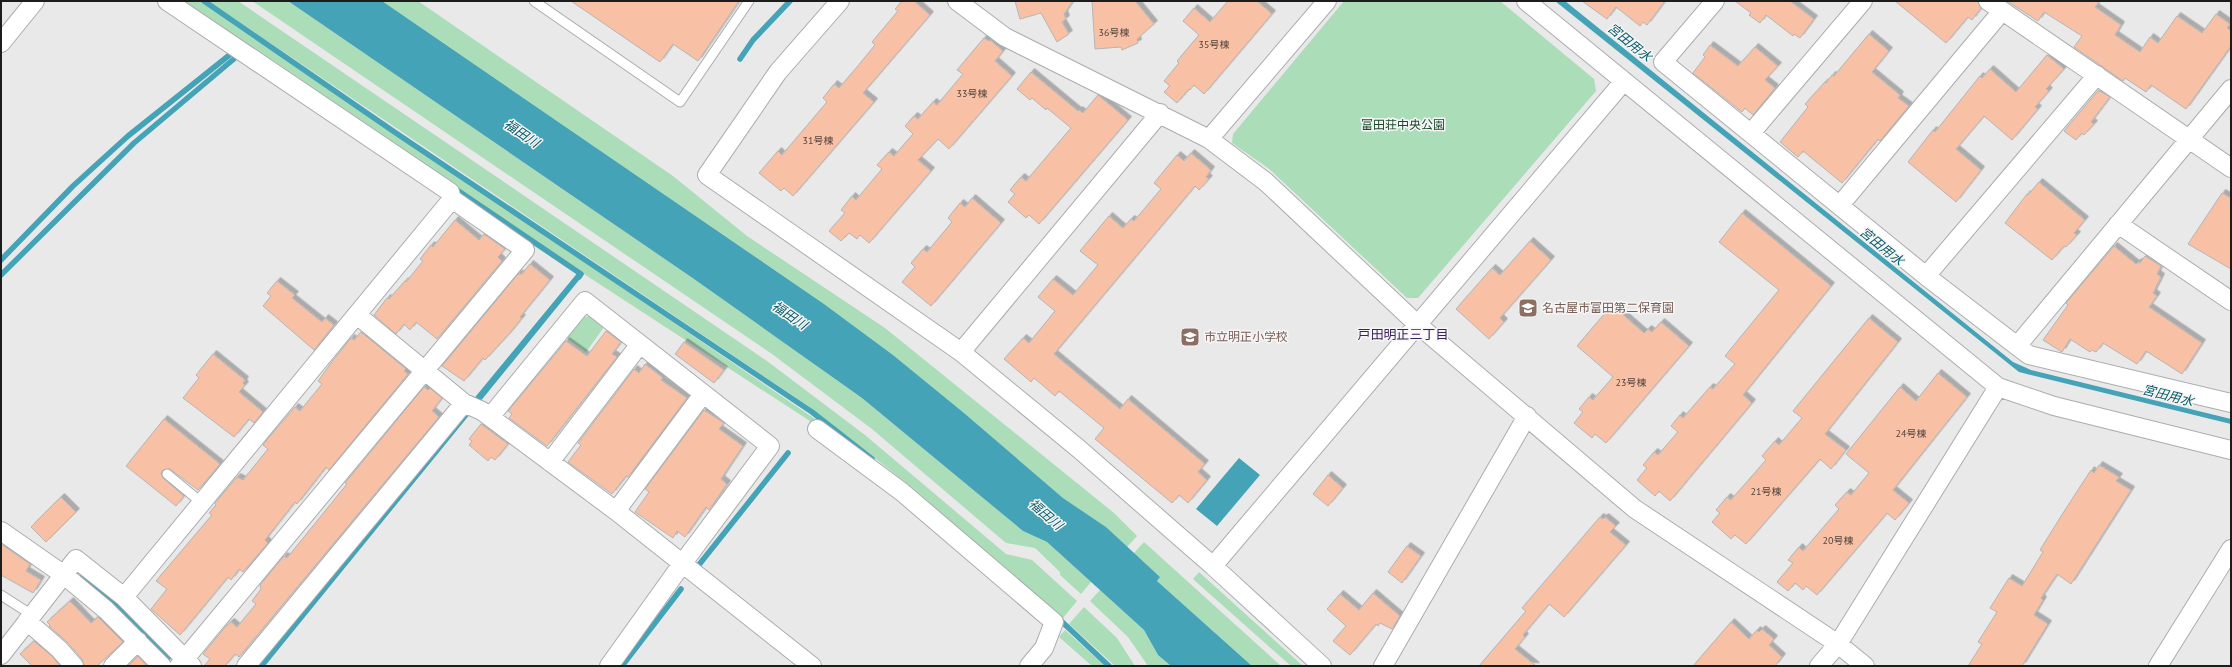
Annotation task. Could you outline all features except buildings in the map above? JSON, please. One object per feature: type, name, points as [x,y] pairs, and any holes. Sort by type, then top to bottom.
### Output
[{"type":"street","points":[[1,43],[35,1]]},
{"type":"street","points":[[1,655],[76,559],[124,597],[186,664],[425,370],[525,250],[452,199],[450,192],[167,1]]},
{"type":"street","points":[[840,1],[778,72],[707,176],[961,352],[1079,449],[1213,566],[1322,666]]},
{"type":"street","points":[[957,1],[1005,37],[1160,112],[1209,139],[1266,182],[1417,324],[1636,509],[1838,644],[1865,666]]},
{"type":"street","points":[[1209,139],[1327,1]]},
{"type":"street","points":[[1526,1],[1998,388],[2054,406],[2231,450]]},
{"type":"street","points":[[1714,1],[1663,62],[1926,276],[2029,355],[2231,403]]},
{"type":"street","points":[[1751,134],[1863,1]]},
{"type":"street","points":[[1840,205],[1995,6],[2231,168]]},
{"type":"street","points":[[1926,276],[2097,75]]},
{"type":"street","points":[[1213,566],[1624,81]]},
{"type":"street","points":[[2017,346],[2231,89]]},
{"type":"street","points":[[961,352],[1160,112]]},
{"type":"street","points":[[124,597],[452,199]]},
{"type":"street","points":[[2118,224],[2231,301]]},
{"type":"street","points":[[246,666],[475,408],[585,301],[770,446],[608,666]]},
{"type":"street","points":[[357,314],[425,370],[616,511],[812,666]]},
{"type":"street","points":[[550,462],[640,344]]},
{"type":"street","points":[[1819,666],[1838,644],[1998,388]]},
{"type":"street","points":[[616,511],[703,394]]},
{"type":"street","points":[[1383,666],[1526,416]]},
{"type":"street","points":[[817,429],[902,492],[1054,622],[1044,648],[1029,666]]},
{"type":"street","points":[[1,532],[64,574],[106,610],[162,666]]},
{"type":"street","points":[[2158,666],[2231,549]]},
{"type":"street","points":[[30,618],[74,666]]},
{"type":"street","points":[[113,666],[138,641]]},
{"type":"lane","points":[[534,1],[680,102],[749,1]]},
{"type":"lane","points":[[167,474],[202,503]]},
{"type":"lane","points":[[1,595],[30,618]]},
{"type":"green space","points":[[184,1],[201,1],[818,421],[816,425],[584,274]]},
{"type":"green space","points":[[208,1],[238,1],[767,361],[865,435],[1006,554],[1032,560],[1077,601],[1062,619],[914,489],[811,408]]},
{"type":"green space","points":[[252,1],[288,1],[694,279],[862,398],[1023,531],[1047,542],[1091,582],[1081,594],[1060,575],[1060,572],[1035,548],[1006,543],[872,429],[772,354]]},
{"type":"green space","points":[[382,1],[418,1],[673,176],[747,236],[885,328],[1114,513],[1137,536],[1127,547],[1106,527],[1063,498],[964,413],[893,355],[824,304]]},
{"type":"green space","name":"富田荘中央公園","points":[[1344,1],[1500,1],[1594,79],[1596,91],[1418,298],[1407,298],[1268,168],[1232,143],[1233,134]]},
{"type":"green space","points":[[589,316],[604,327],[586,352],[564,336],[576,319]]},
{"type":"green space","points":[[1144,542],[1281,666],[1252,666],[1157,581],[1160,577],[1134,553]]},
{"type":"green space","points":[[1199,572],[1303,666],[1291,666],[1193,579]]},
{"type":"green space","points":[[1100,590],[1144,630],[1158,655],[1171,666],[1148,666],[1128,637],[1090,601]]},
{"type":"green space","points":[[1084,607],[1117,638],[1135,666],[1115,666],[1069,624]]},
{"type":"green space","points":[[1065,630],[1105,666],[1092,666],[1059,637]]},
{"type":"water","name":"福田川","points":[[288,1],[382,1],[824,304],[893,355],[964,413],[1063,498],[1106,527],[1160,577],[1157,581],[1252,666],[1171,666],[1158,655],[1144,630],[1047,542],[1023,531],[862,398],[694,279]]},
{"type":"water","points":[[1555,1],[1565,1],[2013,362],[2031,370],[2231,419],[2231,424],[2019,372]]},
{"type":"water","points":[[579,271],[584,274],[265,666],[254,666]]},
{"type":"water","points":[[1239,458],[1260,475],[1217,526],[1196,509]]},
{"type":"waterway","points":[[204,1],[393,131],[812,412],[872,459]]},
{"type":"waterway","points":[[740,59],[753,40],[790,1]]},
{"type":"waterway","points":[[1,260],[73,186],[128,136],[232,53],[228,50]]},
{"type":"waterway","points":[[1,275],[134,143],[235,58]]},
{"type":"waterway","points":[[454,188],[581,274],[579,277]]},
{"type":"waterway","points":[[698,566],[788,453]]},
{"type":"waterway","points":[[81,578],[113,601],[169,657]]},
{"type":"waterway","points":[[622,666],[681,589]]},
{"type":"waterway","points":[[1058,618],[1109,666]]},
{"type":"place","name":"名古屋市富田第二保育園","points":[[1528,308]]},
{"type":"place","name":"市立明正小学校","points":[[1190,337]]},
{"type":"district","name":"戸田明正三丁目","points":[[1403,334]]},
{"type":"water label","name":"宮田用水","points":[[1630,42]]},
{"type":"water label","name":"宮田用水","points":[[1882,246]]},
{"type":"water label","name":"宮田用水","points":[[2168,395]]}]
